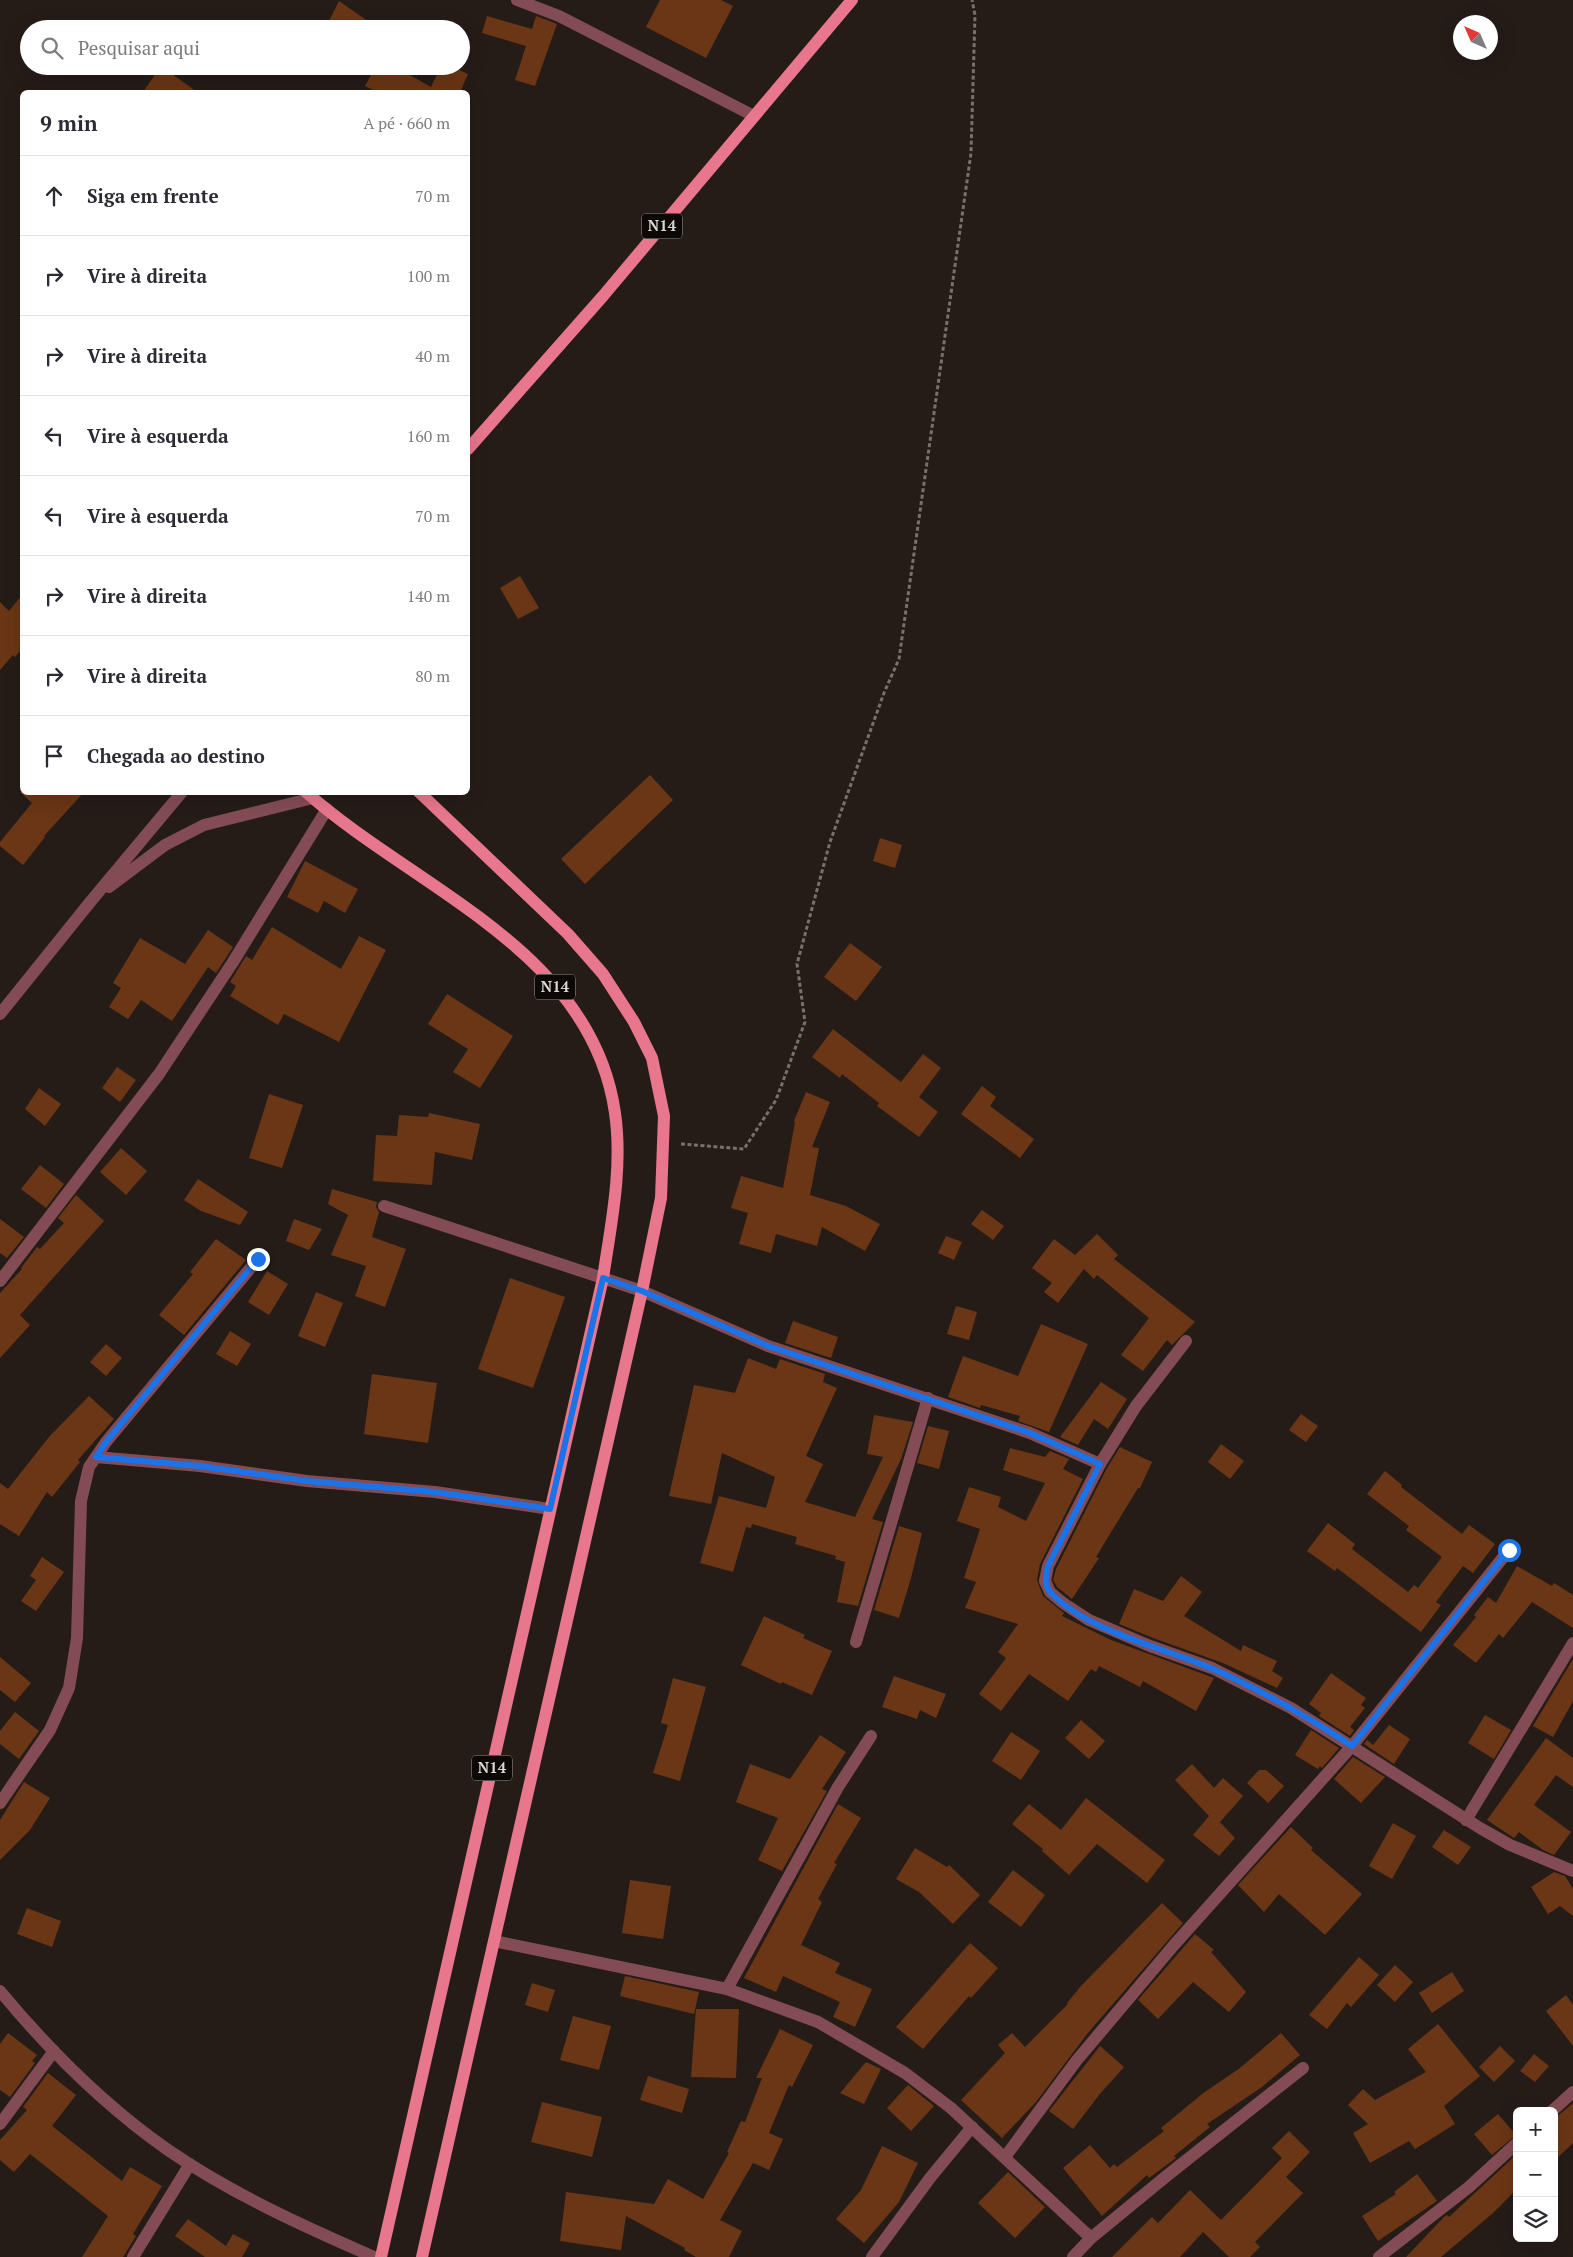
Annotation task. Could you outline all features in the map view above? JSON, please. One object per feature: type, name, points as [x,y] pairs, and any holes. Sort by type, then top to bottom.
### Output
[{"type":"main road","name":"N14","points":[[470,447],[603,296],[852,0]]},
{"type":"main road","name":"N14","points":[[422,795],[568,934],[603,974],[634,1022],[652,1058],[664,1116],[661,1198],[642,1291],[422,2257]]},
{"type":"main road","name":"N14","points":[[310,796],[429,884],[475,914],[511,942],[550,980],[580,1019],[601,1056],[615,1113],[617,1179],[603,1278],[381,2257]]},
{"type":"street","points":[[517,0],[560,16],[754,116]]},
{"type":"street","points":[[0,1014],[90,901],[179,795]]},
{"type":"street","points":[[90,901],[165,846],[204,825],[310,796]]},
{"type":"street","points":[[0,1281],[159,1074],[233,962],[327,809]]},
{"type":"street","points":[[384,1206],[642,1291],[768,1346],[1030,1433],[1100,1464]]},
{"type":"street","points":[[0,1803],[50,1730],[69,1688],[77,1638],[81,1501],[89,1467],[106,1442],[258,1259]]},
{"type":"street","points":[[1186,1341],[1136,1406],[1100,1464],[1048,1566],[1045,1581],[1050,1592],[1089,1620],[1150,1646],[1212,1668],[1291,1708],[1466,1820],[1510,1845],[1573,1871]]},
{"type":"street","points":[[856,1642],[928,1398]]},
{"type":"street","points":[[96,1457],[200,1466],[307,1481],[435,1492],[550,1509]]},
{"type":"street","points":[[1005,2157],[1077,2060],[1174,1945],[1352,1746],[1509,1550]]},
{"type":"street","points":[[1466,1820],[1573,1643]]},
{"type":"street","points":[[728,1989],[838,1787],[871,1736]]},
{"type":"street","points":[[494,1941],[728,1989],[826,2027],[905,2073],[951,2108],[1091,2238]]},
{"type":"street","points":[[0,1991],[54,2051],[108,2102],[168,2150],[221,2183],[303,2226],[374,2257]]},
{"type":"street","points":[[0,2124],[54,2051]]},
{"type":"street","points":[[1073,2257],[1091,2238],[1303,2068]]},
{"type":"street","points":[[1556,2107],[1573,2092]]},
{"type":"street","points":[[872,2257],[930,2178],[972,2127]]},
{"type":"street","points":[[1379,2257],[1469,2187],[1513,2147]]},
{"type":"street","points":[[133,2257],[190,2164]]},
{"type":"path","points":[[663,1125],[682,1145],[744,1149],[776,1100],[805,1022],[797,964],[830,842],[884,693],[899,659],[970,153],[975,15],[972,0]]},
{"type":"building","points":[[660,0],[721,0],[733,6],[706,58],[646,27]]},
{"type":"building","points":[[339,1],[366,20],[330,20]]},
{"type":"building","points":[[487,16],[532,29],[536,16],[557,24],[535,86],[515,80],[526,46],[482,33]]},
{"type":"building","points":[[155,75],[173,75],[194,90],[144,90]]},
{"type":"building","points":[[371,75],[410,75],[431,87],[437,75],[468,75],[461,90],[373,90],[365,86]]},
{"type":"building","points":[[520,576],[539,608],[518,619],[500,588]]},
{"type":"building","points":[[20,597],[20,651],[15,657],[13,655],[0,670],[0,602],[9,611]]},
{"type":"building","points":[[650,775],[673,800],[585,884],[561,859]]},
{"type":"building","points":[[23,795],[81,795],[44,836],[23,865],[0,846],[0,842],[32,803]]},
{"type":"building","points":[[880,838],[902,845],[895,868],[873,861]]},
{"type":"building","points":[[305,861],[358,889],[345,913],[324,901],[318,913],[287,897]]},
{"type":"building","points":[[272,927],[341,969],[359,936],[386,950],[339,1042],[284,1014],[278,1025],[230,996],[236,986],[230,982],[246,956],[252,960]]},
{"type":"building","points":[[208,930],[233,947],[216,973],[208,967],[172,1021],[141,1000],[128,1019],[109,1007],[121,988],[113,983],[140,938],[185,964]]},
{"type":"building","points":[[850,943],[882,967],[856,1001],[824,977]]},
{"type":"building","points":[[447,994],[513,1036],[480,1088],[453,1072],[468,1049],[428,1024]]},
{"type":"building","points":[[833,1029],[901,1082],[923,1054],[941,1068],[919,1097],[938,1112],[919,1137],[877,1106],[879,1103],[842,1074],[840,1078],[812,1057]]},
{"type":"building","points":[[117,1067],[136,1080],[120,1102],[102,1088]]},
{"type":"building","points":[[982,1086],[996,1097],[990,1106],[1034,1139],[1020,1158],[961,1114]]},
{"type":"building","points":[[39,1088],[61,1104],[45,1126],[25,1109]]},
{"type":"building","points":[[806,1092],[830,1102],[812,1147],[819,1148],[810,1195],[846,1206],[880,1224],[865,1251],[822,1227],[817,1246],[776,1234],[771,1253],[739,1244],[748,1213],[731,1208],[741,1176],[783,1188],[794,1121]]},
{"type":"building","points":[[269,1094],[303,1105],[282,1168],[249,1158]]},
{"type":"building","points":[[429,1113],[480,1124],[472,1160],[435,1152],[432,1185],[373,1181],[376,1135],[397,1136],[399,1115],[428,1117]]},
{"type":"building","points":[[121,1148],[147,1171],[126,1195],[100,1172]]},
{"type":"building","points":[[40,1165],[64,1184],[46,1208],[21,1189]]},
{"type":"building","points":[[198,1179],[248,1212],[240,1225],[201,1211],[184,1200]]},
{"type":"building","points":[[332,1189],[377,1202],[376,1207],[379,1212],[372,1237],[406,1249],[385,1307],[355,1296],[366,1266],[331,1255],[348,1215],[328,1204]]},
{"type":"building","points":[[76,1195],[104,1221],[20,1315],[30,1325],[0,1358],[0,1293],[22,1269],[37,1247],[40,1249],[64,1223],[58,1218]]},
{"type":"building","points":[[982,1210],[1004,1226],[993,1240],[971,1224]]},
{"type":"building","points":[[0,1219],[24,1237],[7,1258],[0,1253]]},
{"type":"building","points":[[294,1219],[322,1229],[309,1250],[286,1241]]},
{"type":"building","points":[[1097,1234],[1118,1255],[1114,1259],[1195,1322],[1172,1345],[1167,1340],[1143,1371],[1121,1355],[1149,1318],[1097,1275],[1094,1279],[1084,1269],[1058,1303],[1044,1292],[1052,1283],[1032,1268],[1054,1239],[1075,1255]]},
{"type":"building","points":[[946,1236],[962,1242],[954,1260],[938,1253]]},
{"type":"building","points":[[216,1239],[246,1260],[184,1335],[159,1315],[193,1274],[190,1272]]},
{"type":"building","points":[[267,1271],[288,1284],[269,1315],[248,1302]]},
{"type":"building","points":[[510,1278],[565,1297],[533,1388],[478,1369]]},
{"type":"building","points":[[316,1292],[343,1303],[325,1347],[298,1336]]},
{"type":"building","points":[[956,1306],[977,1312],[969,1340],[947,1334]]},
{"type":"building","points":[[793,1321],[838,1337],[831,1358],[785,1343]]},
{"type":"building","points":[[1041,1324],[1088,1344],[1049,1432],[1018,1421],[1020,1416],[981,1405],[980,1408],[948,1397],[963,1356],[1018,1376]]},
{"type":"building","points":[[230,1331],[251,1344],[237,1366],[216,1354]]},
{"type":"building","points":[[106,1344],[122,1358],[106,1376],[90,1362]]},
{"type":"building","points":[[748,1358],[776,1369],[780,1359],[825,1374],[823,1382],[837,1388],[806,1456],[823,1464],[805,1502],[855,1517],[883,1457],[867,1454],[874,1415],[913,1422],[901,1459],[872,1519],[883,1522],[858,1606],[837,1602],[845,1562],[835,1559],[836,1556],[795,1544],[797,1537],[752,1524],[751,1528],[746,1527],[733,1572],[700,1563],[719,1496],[766,1508],[775,1477],[722,1453],[711,1504],[669,1496],[694,1385],[735,1393]]},
{"type":"building","points":[[372,1374],[437,1383],[428,1443],[364,1434]]},
{"type":"building","points":[[1101,1382],[1127,1399],[1108,1429],[1094,1419],[1078,1445],[1060,1437]]},
{"type":"building","points":[[89,1396],[114,1419],[78,1460],[80,1462],[52,1497],[47,1492],[19,1536],[0,1524],[0,1483],[8,1489],[49,1437]]},
{"type":"building","points":[[1301,1414],[1318,1426],[1306,1442],[1289,1430]]},
{"type":"building","points":[[928,1426],[949,1431],[939,1469],[917,1463]]},
{"type":"building","points":[[1221,1444],[1244,1461],[1230,1479],[1208,1462]]},
{"type":"building","points":[[1120,1447],[1152,1462],[1140,1488],[1138,1488],[1096,1557],[1099,1558],[1072,1599],[1057,1587],[1053,1580],[1056,1569],[1107,1468]]},
{"type":"building","points":[[1010,1448],[1045,1457],[1050,1451],[1069,1459],[1063,1469],[1083,1479],[1040,1564],[1037,1580],[1043,1596],[1064,1613],[1062,1616],[1111,1640],[1214,1678],[1196,1711],[1143,1681],[1140,1687],[1099,1666],[1096,1672],[1091,1669],[1068,1701],[1029,1674],[1001,1711],[979,1694],[1006,1658],[998,1652],[1018,1624],[965,1608],[976,1582],[964,1578],[980,1529],[957,1521],[969,1487],[1001,1497],[998,1507],[1026,1521],[1045,1483],[1003,1470]]},
{"type":"building","points":[[1385,1471],[1402,1485],[1401,1487],[1462,1534],[1469,1525],[1495,1544],[1473,1573],[1463,1566],[1436,1602],[1441,1605],[1421,1632],[1337,1568],[1335,1571],[1307,1551],[1328,1523],[1355,1544],[1352,1549],[1408,1592],[1414,1585],[1418,1588],[1442,1557],[1406,1530],[1409,1526],[1367,1494]]},
{"type":"building","points":[[899,1526],[922,1533],[899,1618],[874,1610]]},
{"type":"building","points":[[42,1557],[64,1572],[36,1611],[21,1601],[36,1580],[30,1576]]},
{"type":"building","points":[[1517,1566],[1552,1586],[1554,1583],[1573,1595],[1573,1628],[1532,1602],[1503,1638],[1499,1634],[1476,1663],[1453,1645],[1476,1617],[1474,1615],[1488,1597],[1496,1603]]},
{"type":"building","points":[[1181,1576],[1202,1592],[1184,1616],[1241,1651],[1243,1645],[1277,1661],[1272,1671],[1283,1678],[1277,1688],[1223,1663],[1119,1624],[1134,1589],[1163,1601]]},
{"type":"building","points":[[764,1616],[805,1635],[803,1638],[832,1651],[812,1695],[782,1682],[781,1684],[741,1665]]},
{"type":"building","points":[[0,1657],[31,1683],[15,1702],[0,1690]]},
{"type":"building","points":[[1573,1659],[1573,1701],[1553,1737],[1533,1726]]},
{"type":"building","points":[[1331,1673],[1366,1698],[1361,1705],[1365,1708],[1350,1727],[1354,1730],[1350,1736],[1319,1716],[1321,1713],[1309,1704]]},
{"type":"building","points":[[894,1676],[946,1694],[936,1718],[920,1710],[917,1719],[882,1707]]},
{"type":"building","points":[[673,1678],[706,1687],[680,1781],[653,1773],[668,1725],[661,1723]]},
{"type":"building","points":[[15,1712],[39,1731],[19,1759],[0,1744],[0,1731]]},
{"type":"building","points":[[1485,1715],[1511,1730],[1494,1759],[1468,1743]]},
{"type":"building","points":[[1081,1720],[1105,1741],[1089,1759],[1065,1738]]},
{"type":"building","points":[[1389,1725],[1410,1739],[1394,1764],[1364,1744],[1367,1740],[1373,1745]]},
{"type":"building","points":[[1311,1730],[1339,1748],[1322,1768],[1320,1766],[1318,1769],[1295,1755]]},
{"type":"building","points":[[1011,1732],[1040,1751],[1021,1780],[992,1761]]},
{"type":"building","points":[[820,1735],[846,1752],[822,1789],[827,1791],[782,1871],[758,1860],[778,1818],[736,1802],[750,1764],[790,1779]]},
{"type":"building","points":[[1546,1738],[1573,1758],[1573,1787],[1556,1775],[1534,1805],[1571,1832],[1554,1855],[1543,1850],[1519,1832],[1514,1838],[1487,1820]]},
{"type":"building","points":[[1353,1757],[1385,1777],[1361,1803],[1334,1779]]},
{"type":"building","points":[[1192,1764],[1214,1788],[1223,1778],[1243,1796],[1220,1822],[1235,1838],[1219,1856],[1193,1835],[1209,1816],[1175,1780]]},
{"type":"building","points":[[1259,1770],[1266,1770],[1284,1786],[1268,1803],[1247,1783]]},
{"type":"building","points":[[24,1782],[50,1798],[30,1830],[0,1860],[0,1820]]},
{"type":"building","points":[[1086,1798],[1165,1860],[1147,1883],[1097,1844],[1069,1875],[1042,1851],[1043,1849],[1012,1824],[1029,1804],[1061,1830]]},
{"type":"building","points":[[838,1804],[861,1818],[834,1863],[837,1864],[818,1899],[822,1902],[801,1945],[840,1963],[835,1973],[872,1989],[855,2027],[833,2017],[840,2002],[783,1976],[776,1992],[744,1978]]},
{"type":"building","points":[[1393,1823],[1416,1836],[1392,1879],[1369,1866]]},
{"type":"building","points":[[1291,1827],[1313,1848],[1311,1850],[1362,1894],[1325,1935],[1279,1894],[1264,1912],[1238,1885]]},
{"type":"building","points":[[1444,1830],[1471,1847],[1458,1865],[1432,1847]]},
{"type":"building","points":[[915,1848],[947,1867],[949,1865],[980,1895],[953,1924],[919,1892],[896,1879]]},
{"type":"building","points":[[1013,1870],[1045,1895],[1021,1927],[988,1902]]},
{"type":"building","points":[[1554,1872],[1565,1876],[1573,1889],[1573,1916],[1560,1906],[1548,1914],[1531,1887]]},
{"type":"building","points":[[630,1880],[671,1886],[663,1939],[622,1933]]},
{"type":"building","points":[[1162,1903],[1183,1923],[1087,2034],[1036,2102],[1002,2138],[961,2100],[1005,2053],[998,2045],[1012,2033],[1025,2047],[1068,2004],[1081,1986]]},
{"type":"building","points":[[27,1908],[61,1921],[52,1947],[17,1934]]},
{"type":"building","points":[[1195,1934],[1214,1950],[1211,1952],[1246,1992],[1229,2012],[1193,1982],[1158,2019],[1138,2000]]},
{"type":"building","points":[[970,1943],[998,1968],[971,1998],[969,1996],[923,2049],[896,2027]]},
{"type":"building","points":[[1359,1957],[1379,1975],[1351,2007],[1347,2003],[1327,2029],[1309,2015]]},
{"type":"building","points":[[1395,1965],[1413,1982],[1395,2002],[1377,1985]]},
{"type":"building","points":[[1452,1972],[1464,1991],[1432,2013],[1419,1993]]},
{"type":"building","points":[[625,1976],[699,1992],[694,2014],[620,1996]]},
{"type":"building","points":[[532,1983],[555,1990],[548,2012],[525,2005]]},
{"type":"building","points":[[1566,1995],[1573,2005],[1573,2046],[1546,2011]]},
{"type":"building","points":[[696,2009],[739,2009],[736,2078],[691,2077]]},
{"type":"building","points":[[573,2016],[611,2026],[599,2070],[560,2060]]},
{"type":"building","points":[[1438,2024],[1480,2076],[1444,2106],[1455,2124],[1415,2149],[1409,2141],[1370,2163],[1353,2133],[1368,2124],[1348,2105],[1363,2089],[1375,2100],[1426,2072],[1408,2049]]},
{"type":"building","points":[[780,2029],[813,2045],[792,2087],[789,2085],[769,2133],[783,2139],[769,2170],[753,2163],[720,2220],[742,2231],[729,2257],[696,2257],[684,2250],[685,2248],[626,2216],[621,2250],[560,2241],[566,2192],[654,2204],[668,2179],[703,2199],[729,2153],[727,2152],[741,2121],[745,2122],[762,2078],[756,2078]]},
{"type":"building","points":[[8,2033],[37,2055],[32,2061],[35,2063],[10,2097],[0,2090],[0,2044]]},
{"type":"building","points":[[1281,2033],[1300,2055],[1262,2087],[1207,2124],[1210,2127],[1174,2156],[1176,2158],[1149,2178],[1147,2175],[1102,2216],[1063,2168],[1090,2145],[1110,2168],[1114,2164],[1117,2167],[1164,2131],[1161,2128],[1202,2094],[1240,2068]]},
{"type":"building","points":[[1100,2046],[1124,2067],[1099,2095],[1073,2129],[1049,2111]]},
{"type":"building","points":[[1500,2046],[1515,2061],[1494,2082],[1479,2067]]},
{"type":"building","points":[[1534,2054],[1549,2066],[1535,2082],[1520,2071]]},
{"type":"building","points":[[866,2062],[881,2069],[864,2104],[840,2093]]},
{"type":"building","points":[[48,2073],[76,2095],[52,2126],[122,2181],[130,2167],[162,2186],[133,2234],[136,2236],[123,2257],[82,2257],[108,2216],[30,2154],[14,2172],[0,2160],[0,2140],[27,2110],[23,2107]]},
{"type":"building","points":[[648,2076],[689,2089],[682,2113],[640,2100]]},
{"type":"building","points":[[908,2085],[934,2106],[911,2131],[887,2108]]},
{"type":"building","points":[[542,2102],[602,2117],[592,2157],[531,2142]]},
{"type":"building","points":[[1573,2103],[1573,2143],[1558,2157],[1558,2152],[1558,2116]]},
{"type":"building","points":[[1498,2114],[1513,2132],[1513,2138],[1492,2155],[1474,2134]]},
{"type":"building","points":[[1289,2131],[1310,2152],[1286,2177],[1303,2193],[1255,2242],[1260,2247],[1250,2257],[1229,2257],[1203,2232],[1180,2257],[1112,2257],[1152,2217],[1158,2223],[1190,2190],[1221,2220],[1282,2158],[1272,2148]]},
{"type":"building","points":[[882,2146],[918,2163],[899,2202],[864,2243],[836,2219],[861,2190]]},
{"type":"building","points":[[1513,2158],[1513,2193],[1493,2213],[1441,2257],[1406,2257],[1444,2217],[1447,2215],[1449,2217]]},
{"type":"building","points":[[1008,2172],[1045,2207],[1015,2238],[978,2203]]},
{"type":"building","points":[[1417,2174],[1437,2201],[1378,2241],[1362,2216],[1396,2194],[1394,2192]]},
{"type":"building","points":[[188,2219],[226,2246],[233,2234],[250,2243],[242,2257],[205,2257],[175,2236]]},
{"type":"route","points":[[258,1259],[106,1442],[96,1457],[200,1466],[307,1481],[435,1492],[550,1509],[603,1278],[642,1291],[768,1346],[971,1412],[1030,1433],[1100,1464],[1048,1566],[1045,1581],[1050,1592],[1089,1620],[1150,1646],[1212,1668],[1291,1708],[1352,1746],[1438,1642],[1509,1550]]}]
